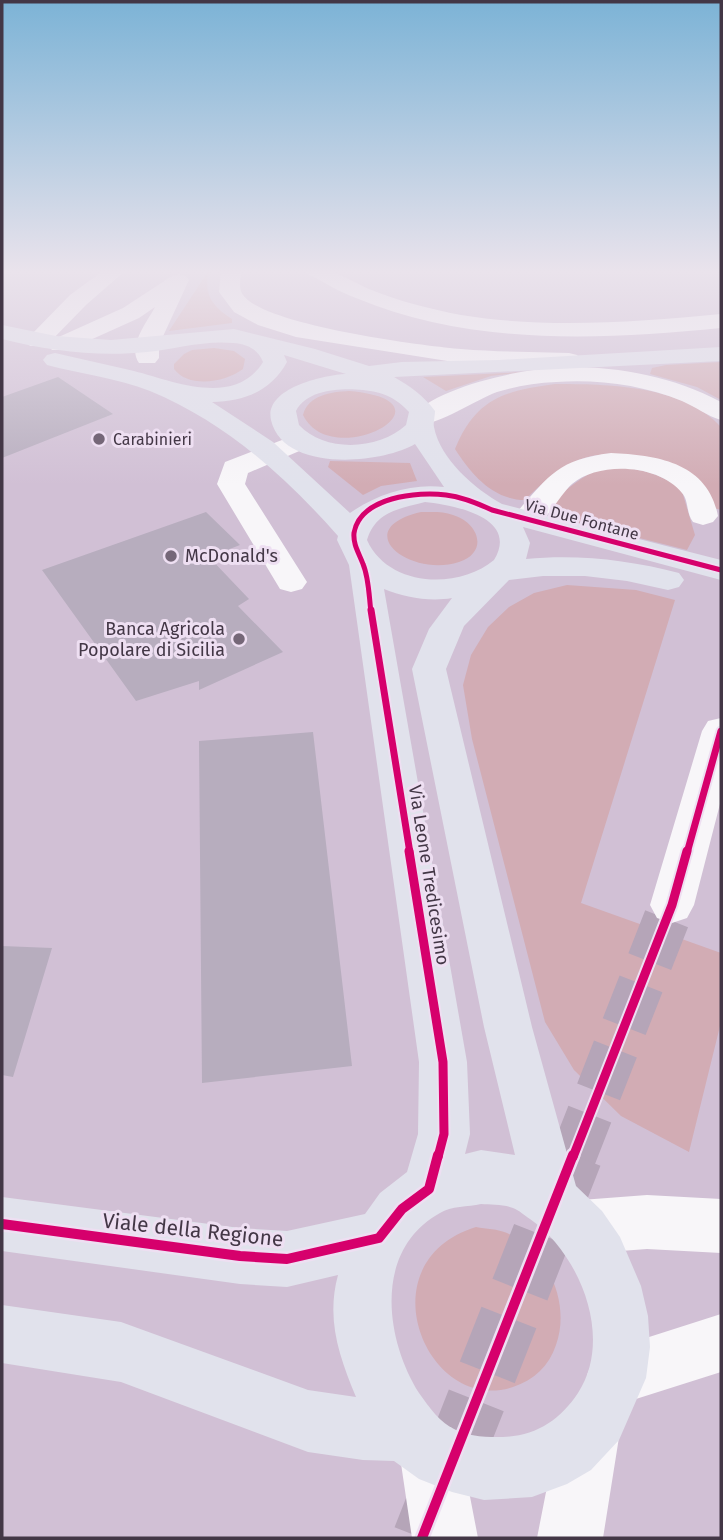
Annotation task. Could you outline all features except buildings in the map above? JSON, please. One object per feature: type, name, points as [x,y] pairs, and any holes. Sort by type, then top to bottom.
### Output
[{"type":"main road","points":[[44,342],[147,351],[173,342]]},
{"type":"main road","points":[[2,1334],[121,1352],[308,1421],[419,1440],[461,1464],[496,1470],[530,1466],[562,1454],[589,1431],[606,1405],[617,1375],[621,1323],[608,1271],[567,1213],[508,1027],[429,669],[438,639],[453,614],[512,560],[516,547],[514,534],[506,521],[451,480],[436,460],[417,402],[367,374],[256,342]]},
{"type":"main road","points":[[2,346],[162,388],[216,395],[239,391],[258,383],[271,373],[275,362],[271,352],[256,342]]},
{"type":"main road","points":[[147,351],[143,367],[146,377],[162,388],[241,430],[289,445],[341,452],[367,451],[391,446],[409,437],[422,423]]},
{"type":"main road","points":[[289,445],[299,440],[288,431],[282,420],[283,410],[290,400],[303,391],[367,374],[402,369],[499,367],[721,354]]},
{"type":"main road","points":[[339,382],[359,381],[397,389]]},
{"type":"main road","points":[[283,410],[289,445],[358,549],[383,579],[418,589],[437,591],[466,588],[495,576],[529,567],[660,566],[721,570]]},
{"type":"main road","points":[[358,549],[361,518],[376,505],[399,497],[451,495],[484,506]]},
{"type":"main road","name":"Via Due Fontane","points":[[484,506],[660,566]]},
{"type":"main road","name":"Via Leone Tredicesimo","points":[[358,549],[443,1062],[444,1134],[429,1189]]},
{"type":"main road","points":[[660,566],[721,595]]},
{"type":"main road","points":[[419,1440],[372,1367],[362,1322],[366,1278],[379,1238],[402,1209],[429,1189],[481,1177],[519,1182],[567,1213]]},
{"type":"main road","name":"Viale della Regione","points":[[2,1224],[240,1256],[287,1259],[379,1238]]},
{"type":"street","points":[[147,351],[151,342]]},
{"type":"street","points":[[371,342],[460,356],[589,360]]},
{"type":"street","points":[[422,423],[461,397],[486,388],[527,379],[568,375],[609,376],[655,383],[696,397],[721,412]]},
{"type":"street","points":[[289,445],[235,468],[230,484],[291,582]]},
{"type":"street","points":[[526,519],[567,475],[577,468],[610,461],[643,464],[675,474],[694,488],[701,498],[703,516]]},
{"type":"street","points":[[672,905],[721,731]]},
{"type":"street","points":[[567,1213],[646,1222],[721,1226]]},
{"type":"street","points":[[617,1375],[721,1343]]},
{"type":"street","points":[[570,1538],[589,1431]]},
{"type":"street","points":[[419,1440],[445,1538]]},
{"type":"shaded area","points":[[214,348],[234,351],[245,359],[243,369],[218,380],[198,381],[181,375],[174,369],[174,364],[184,354],[192,350]]},
{"type":"shaded area","points":[[721,362],[721,400],[697,387],[650,374],[652,368],[666,365]]},
{"type":"shaded area","points":[[523,372],[491,376],[446,391],[423,377]]},
{"type":"shaded area","points":[[555,384],[643,390],[665,395],[705,413],[721,427],[721,510],[714,508],[711,500],[658,472],[616,456],[596,455],[575,462],[552,476],[525,500],[503,496],[484,484],[468,468],[455,449],[472,418],[482,408],[506,394]]},
{"type":"shaded area","points":[[349,391],[381,397],[394,407],[393,419],[380,429],[361,436],[339,438],[318,431],[303,415],[315,399]]},
{"type":"shaded area","points":[[330,461],[410,463],[417,481],[381,486],[363,495],[328,467]]},
{"type":"shaded area","points":[[603,467],[644,471],[681,488],[695,535],[687,550],[552,516],[550,505],[556,499],[581,479]]},
{"type":"shaded area","points":[[421,512],[453,515],[469,524],[477,538],[474,552],[459,562],[440,565],[406,558],[394,549],[388,540],[389,529],[400,520]]},
{"type":"shaded area","points":[[567,585],[636,590],[675,600],[581,903],[721,953],[721,1022],[689,1152],[621,1116],[574,1070],[545,1022],[472,739],[463,685],[471,655],[488,627],[509,607],[534,593]]},
{"type":"shaded area","points":[[476,1227],[503,1232],[521,1241],[544,1265],[558,1296],[560,1329],[553,1353],[540,1371],[513,1387],[482,1390],[455,1379],[434,1358],[420,1331],[415,1301],[422,1271],[442,1245]]},
{"type":"tunnel","points":[[573,1157],[672,905]]},
{"type":"tunnel","points":[[422,1538],[573,1155]]},
{"type":"cycle path","points":[[2,1224],[240,1256],[287,1259],[379,1238],[402,1209],[429,1189],[444,1134],[443,1062],[364,565],[356,549],[354,535],[358,523],[366,513],[392,499],[432,494],[450,495],[492,510],[721,570]]},
{"type":"cycle path","points":[[422,1538],[672,905],[721,731]]},
{"type":"place","name":"Carabinieri","points":[[99,439]]},
{"type":"place","name":"McDonald's","points":[[171,556]]},
{"type":"place","name":"Banca Agricola Popolare di Sicilia","points":[[239,639]]}]
